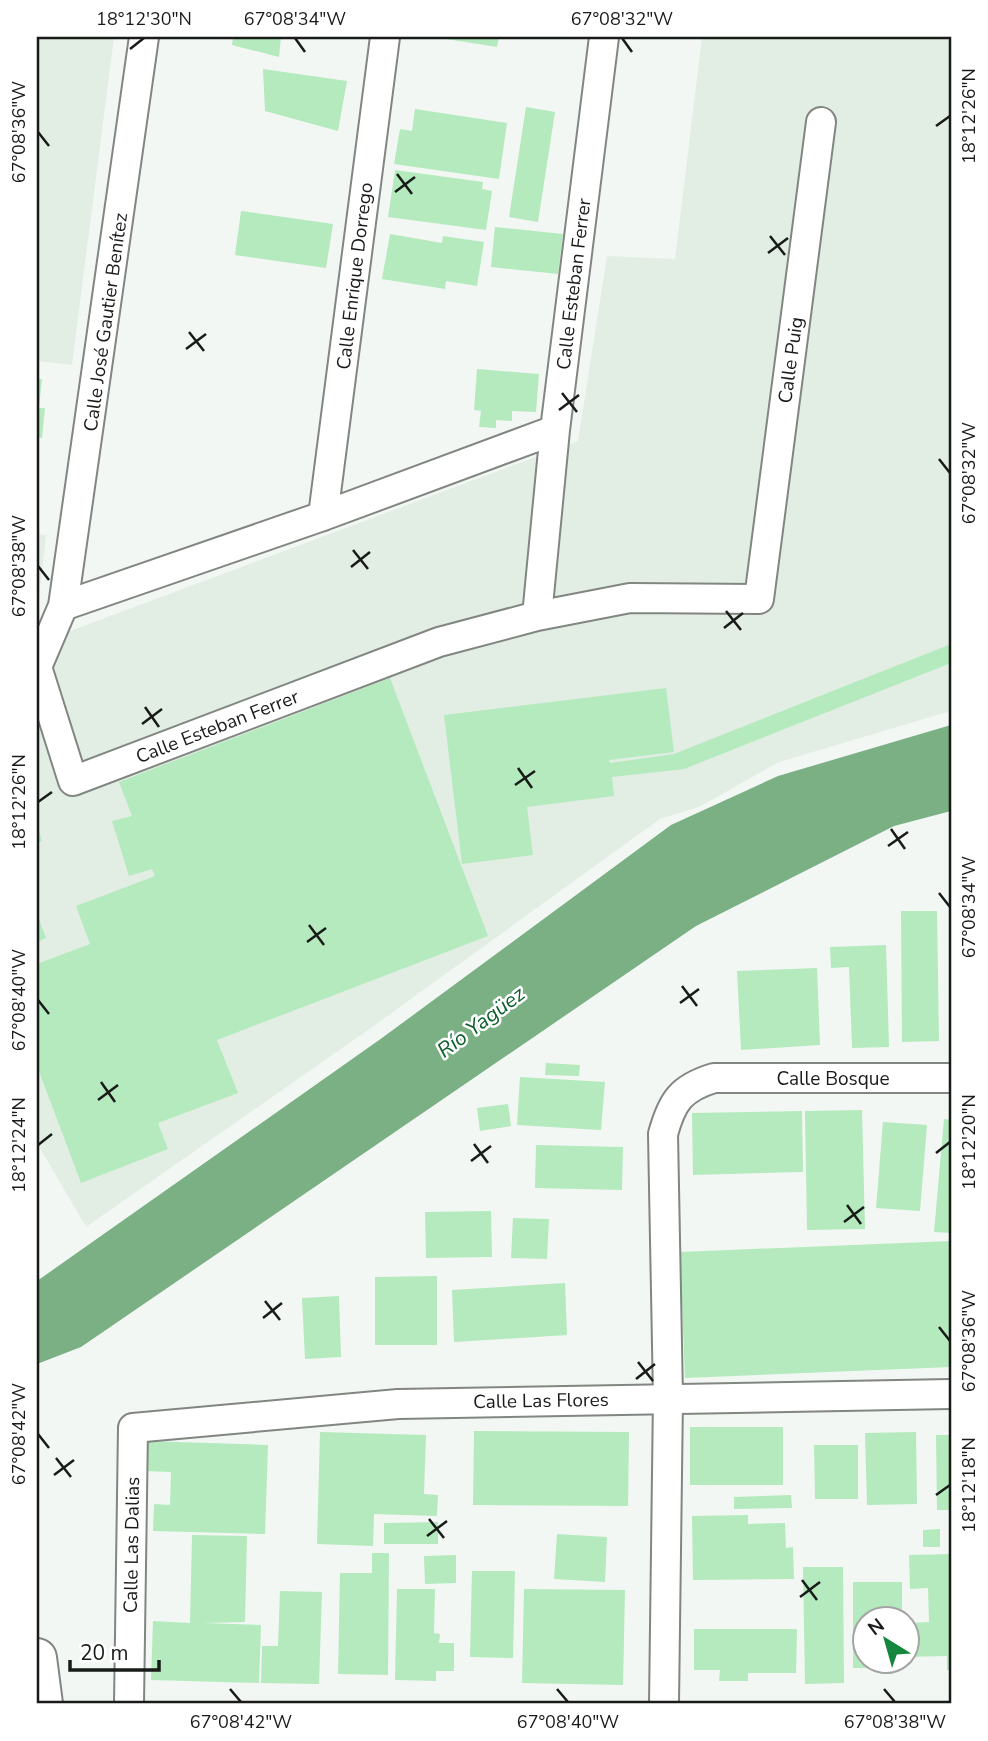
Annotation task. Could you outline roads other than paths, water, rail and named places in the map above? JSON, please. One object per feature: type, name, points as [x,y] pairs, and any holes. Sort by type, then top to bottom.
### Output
[{"type":"highway","points":[[37,1658],[43,1704]]},
{"type":"street","name":"Calle José Gautier Benítez","points":[[64,606],[144,37]]},
{"type":"street","name":"Calle Enrique Dorrego","points":[[323,516],[386,37]]},
{"type":"street","name":"Calle Esteban Ferrer","points":[[537,616],[555,430],[604,37]]},
{"type":"street","name":"Calle Puig","points":[[759,599],[821,122]]},
{"type":"street","points":[[64,606],[323,516],[555,430]]},
{"type":"street","name":"Calle Esteban Ferrer","points":[[64,606],[37,667],[74,780],[439,642],[537,616],[630,598],[759,599]]},
{"type":"street","name":"Calle Bosque","points":[[668,1397],[663,1134],[669,1111],[681,1094],[696,1084],[714,1078],[951,1078]]},
{"type":"street","name":"Calle Las Flores","points":[[132,1428],[398,1404],[668,1397],[951,1394]]},
{"type":"street","points":[[664,1704],[668,1397]]},
{"type":"street","name":"Calle Las Dalias","points":[[129,1704],[132,1428]]},
{"type":"water","name":"Río Yagüez","points":[[951,725],[951,811],[894,826],[696,926],[81,1347],[37,1364],[37,1281],[382,1038],[671,825],[778,776]]}]
